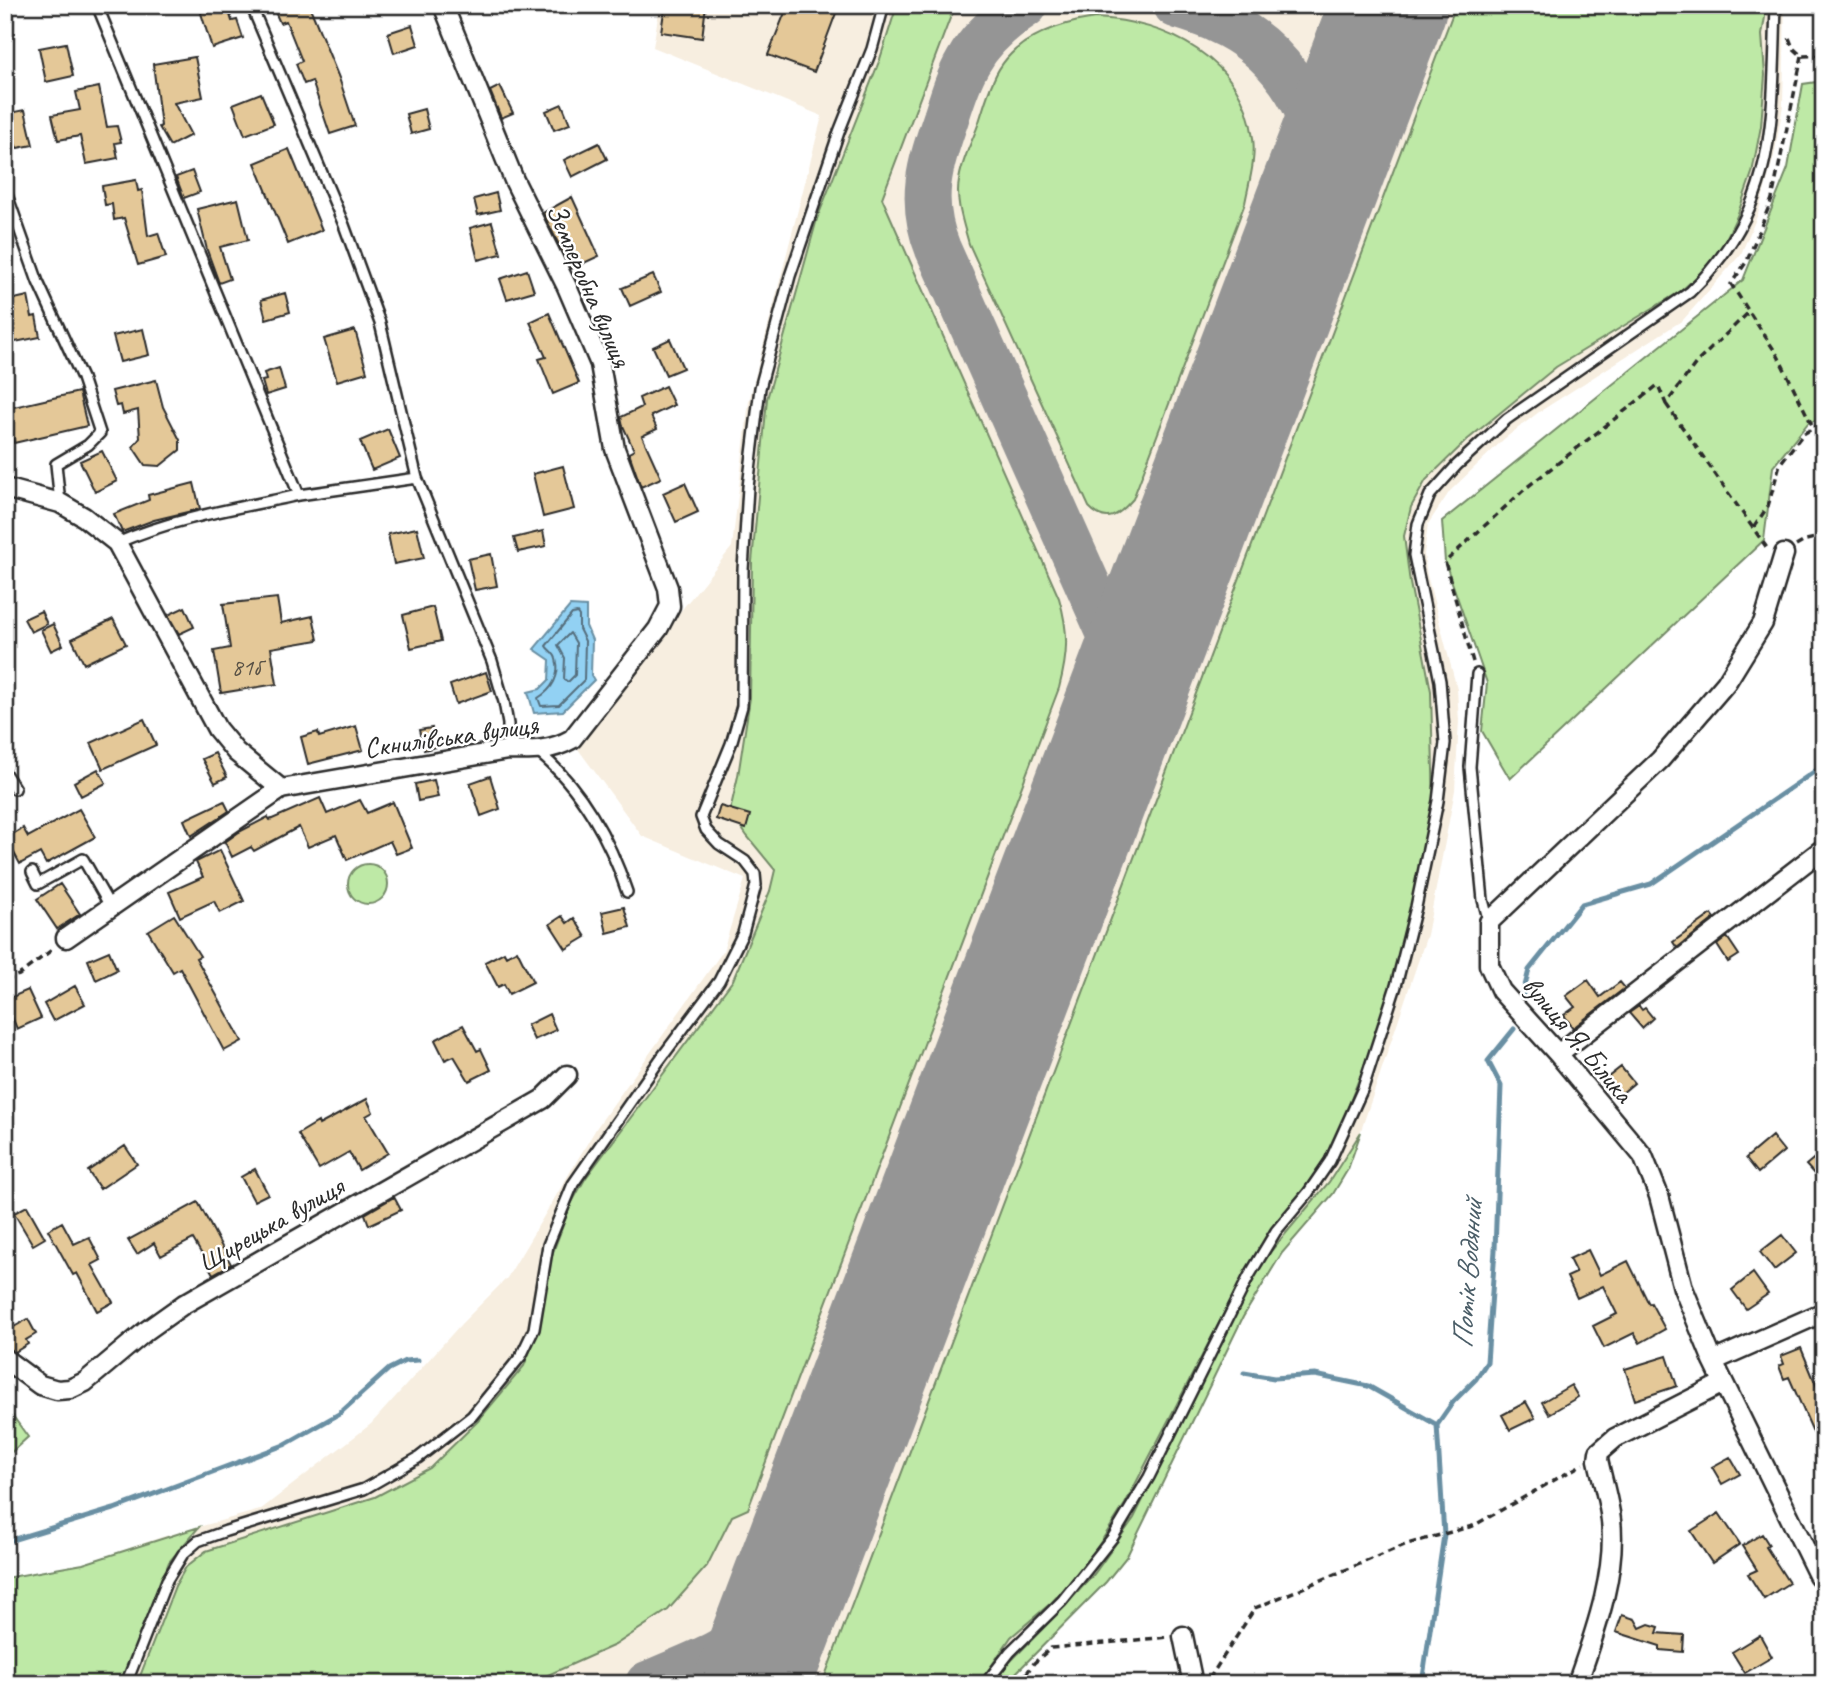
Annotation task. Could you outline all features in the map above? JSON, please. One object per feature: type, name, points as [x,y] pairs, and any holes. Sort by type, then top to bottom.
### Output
[{"type":"street","name":"Землеробна вулиця","points":[[443,5],[514,180],[567,287],[600,364],[615,449],[668,588],[670,606],[658,629]]},
{"type":"street","points":[[5,488],[60,503],[84,517],[117,543],[217,729],[236,752],[281,789]]},
{"type":"street","points":[[1489,922],[1660,760],[1726,683],[1763,623],[1784,554]]},
{"type":"street","name":"Скнилівська вулиця","points":[[66,939],[281,789],[508,750],[537,751],[559,746],[572,738],[658,629]]},
{"type":"street","points":[[1558,1054],[1824,848]]},
{"type":"street","name":"вулиця Я. Білика","points":[[1489,922],[1489,965],[1501,992],[1558,1054],[1643,1156],[1659,1196],[1683,1288],[1713,1361],[1818,1575],[1824,1582]]},
{"type":"street","name":"Щирецька вулиця","points":[[5,1359],[40,1385],[57,1390],[70,1389],[85,1382],[146,1331],[184,1304],[543,1099],[567,1075]]},
{"type":"street","points":[[1713,1361],[1824,1312]]},
{"type":"street","points":[[1577,1684],[1593,1638],[1611,1558],[1611,1515],[1598,1455],[1603,1447],[1615,1438],[1723,1383]]},
{"type":"street","points":[[1183,1636],[1193,1684]]},
{"type":"lane","points":[[96,5],[299,495]]},
{"type":"lane","points":[[251,5],[344,225],[380,323],[417,478],[492,661],[508,724],[508,750]]},
{"type":"lane","points":[[126,1684],[171,1573],[183,1554],[198,1542],[364,1489],[418,1458],[472,1416],[489,1396],[521,1356],[534,1329],[548,1245],[573,1184],[719,981],[743,933],[756,885],[755,874],[745,861],[719,844],[706,830],[701,817],[731,744],[742,706],[743,570],[748,487],[760,388],[790,276],[839,132],[872,48],[884,5]]},
{"type":"lane","points":[[985,1684],[1010,1652],[1062,1601],[1113,1537],[1149,1477],[1249,1276],[1276,1231],[1308,1193],[1330,1161],[1363,1088],[1396,986],[1416,907],[1438,801],[1445,743],[1440,681],[1414,555],[1418,524],[1430,495],[1457,465],[1507,419],[1690,292],[1711,272],[1730,247],[1757,190],[1766,155],[1776,77],[1776,5]]},
{"type":"lane","points":[[5,190],[38,282],[82,378],[100,433],[88,445],[56,464],[60,503]]},
{"type":"lane","points":[[117,543],[174,523],[299,495],[417,478]]},
{"type":"lane","points":[[1477,674],[1470,767],[1483,900],[1489,922]]},
{"type":"lane","points":[[537,751],[552,764],[593,816],[618,864],[627,892]]},
{"type":"lane","points":[[5,773],[15,789]]},
{"type":"lane","points":[[32,872],[38,884],[83,859],[111,908]]},
{"type":"path","points":[[1787,34],[1793,48],[1802,56],[1824,55]]},
{"type":"path","points":[[1802,56],[1772,200],[1747,261],[1731,284],[1778,356],[1814,427]]},
{"type":"path","points":[[1665,404],[1696,363],[1750,312]]},
{"type":"path","points":[[1477,674],[1445,562],[1526,488],[1658,386],[1665,404],[1767,548],[1784,554],[1806,540],[1824,536]]},
{"type":"path","points":[[1753,528],[1768,506],[1780,464],[1803,434],[1824,422]]},
{"type":"path","points":[[5,980],[19,975],[66,939]]},
{"type":"path","points":[[1202,1684],[1211,1678],[1255,1608],[1407,1544],[1473,1526],[1548,1486],[1598,1455]]},
{"type":"path","points":[[1019,1684],[1051,1648],[1183,1636]]},
{"type":"shaded area","points":[[660,5],[1785,5],[1783,105],[1775,152],[1758,214],[1741,254],[1683,320],[1539,412],[1504,439],[1450,491],[1428,524],[1424,554],[1427,575],[1457,689],[1459,721],[1455,790],[1427,935],[1348,1169],[1333,1194],[1282,1253],[1263,1281],[1201,1401],[1127,1556],[1106,1582],[1005,1684],[5,1684],[5,1578],[83,1564],[162,1537],[260,1510],[371,1424],[461,1324],[507,1278],[597,1127],[723,951],[745,879],[642,836],[578,749],[635,668],[732,547],[749,401],[822,116],[653,47]]},
{"type":"green space","points":[[897,5],[955,5],[882,198],[1059,598],[1066,632],[1066,654],[1059,688],[748,1509],[732,1516],[707,1566],[668,1610],[615,1645],[528,1684],[137,1684],[175,1586],[186,1567],[206,1551],[375,1497],[430,1468],[478,1421],[524,1366],[540,1326],[550,1260],[571,1204],[585,1179],[733,980],[770,891],[775,870],[730,811],[750,698],[752,562],[767,399],[817,219],[880,59]]},
{"type":"green space","points":[[1456,5],[1767,5],[1762,35],[1765,75],[1761,126],[1752,173],[1737,216],[1717,258],[1681,291],[1556,367],[1467,440],[1426,480],[1411,507],[1404,536],[1410,583],[1431,691],[1434,809],[1423,869],[1386,1008],[1334,1144],[1306,1186],[1270,1229],[1125,1504],[1086,1565],[1051,1603],[1011,1637],[979,1684],[822,1684]]},
{"type":"green space","points":[[1095,18],[1149,27],[1174,36],[1218,66],[1234,86],[1246,110],[1254,146],[1245,203],[1133,499],[1118,514],[1107,517],[1095,513],[1089,507],[969,244],[958,197],[964,159],[992,85],[1011,53],[1050,29]]},
{"type":"green space","points":[[1824,81],[1824,417],[1808,423],[1773,467],[1764,540],[1510,779],[1482,731],[1487,683],[1445,562],[1442,521],[1743,280],[1788,168],[1803,84]]},
{"type":"green space","points":[[368,864],[382,870],[388,884],[382,898],[368,904],[354,898],[348,884],[354,870]]},
{"type":"green space","points":[[1361,1132],[1348,1169],[1333,1194],[1282,1253],[1243,1317],[1127,1556],[1106,1582],[1005,1684],[993,1684],[1008,1664],[1094,1574],[1134,1518],[1240,1303],[1266,1257],[1329,1182]]},
{"type":"green space","points":[[5,1405],[28,1437],[5,1458]]},
{"type":"green space","points":[[199,1527],[169,1562],[122,1684],[5,1684],[5,1578],[83,1564]]},
{"type":"water","points":[[570,606],[586,607],[586,626],[592,640],[591,675],[594,680],[563,711],[534,713],[528,692],[540,689],[549,680],[550,660],[534,649]]},
{"type":"building","points":[[215,5],[227,5],[232,21],[237,20],[243,38],[212,48],[200,10]]},
{"type":"building","points":[[272,5],[309,5],[339,78],[355,126],[330,134],[312,81],[304,84],[296,64],[302,61],[286,21],[280,23]]},
{"type":"building","points":[[665,5],[706,5],[702,38],[661,32]]},
{"type":"building","points":[[788,5],[839,5],[814,72],[768,55]]},
{"type":"building","points":[[412,25],[418,45],[394,53],[388,33]]},
{"type":"building","points":[[66,43],[73,76],[46,82],[39,48]]},
{"type":"building","points":[[195,57],[203,97],[174,103],[191,135],[170,146],[159,127],[153,64]]},
{"type":"building","points":[[500,86],[513,113],[501,118],[490,91]]},
{"type":"building","points":[[99,87],[107,127],[117,126],[121,142],[115,143],[118,158],[86,164],[80,136],[58,140],[52,115],[80,110],[76,92]]},
{"type":"building","points":[[261,93],[274,124],[245,135],[233,104]]},
{"type":"building","points":[[562,104],[570,124],[554,130],[546,111]]},
{"type":"building","points":[[424,109],[429,129],[411,134],[406,114]]},
{"type":"building","points":[[25,110],[33,145],[17,148],[11,135],[8,135],[5,114]]},
{"type":"building","points":[[599,143],[607,159],[572,177],[564,160]]},
{"type":"building","points":[[289,149],[322,230],[288,244],[255,163]]},
{"type":"building","points":[[192,171],[200,192],[184,198],[176,177]]},
{"type":"building","points":[[136,180],[138,191],[142,190],[148,236],[158,233],[166,257],[138,265],[124,218],[114,220],[112,204],[105,205],[102,186]]},
{"type":"building","points":[[496,193],[500,210],[478,215],[474,199]]},
{"type":"building","points":[[572,197],[599,256],[571,269],[543,213]]},
{"type":"building","points":[[238,199],[248,240],[220,247],[230,279],[219,283],[197,209]]},
{"type":"building","points":[[492,222],[501,254],[478,260],[470,228]]},
{"type":"building","points":[[527,270],[534,291],[507,299],[500,279]]},
{"type":"building","points":[[653,275],[661,292],[630,306],[622,288]]},
{"type":"building","points":[[285,293],[290,312],[266,319],[261,300]]},
{"type":"building","points":[[28,296],[40,337],[5,344],[5,301]]},
{"type":"building","points":[[549,313],[579,383],[553,394],[539,359],[546,357],[530,322]]},
{"type":"building","points":[[143,329],[149,355],[120,362],[113,336]]},
{"type":"building","points":[[355,330],[367,372],[337,381],[324,339]]},
{"type":"building","points":[[670,339],[683,368],[666,375],[653,347]]},
{"type":"building","points":[[279,368],[285,389],[266,395],[262,381],[266,380],[264,373]]},
{"type":"building","points":[[156,380],[163,407],[180,440],[180,450],[160,466],[145,465],[133,447],[140,438],[138,410],[123,414],[121,405],[116,406],[112,391]]},
{"type":"building","points":[[665,386],[674,405],[651,416],[657,429],[642,436],[661,478],[641,487],[629,453],[634,450],[621,417],[642,407],[639,398]]},
{"type":"building","points":[[79,392],[87,426],[14,443],[13,438],[5,440],[5,409]]},
{"type":"building","points":[[388,429],[400,458],[372,470],[360,441]]},
{"type":"building","points":[[102,451],[117,481],[95,492],[80,461]]},
{"type":"building","points":[[563,466],[574,509],[543,517],[533,474]]},
{"type":"building","points":[[194,483],[200,509],[154,520],[122,532],[114,514],[149,500],[148,495]]},
{"type":"building","points":[[685,483],[698,512],[676,522],[663,493]]},
{"type":"building","points":[[417,528],[424,558],[394,564],[388,534]]},
{"type":"building","points":[[543,531],[546,546],[518,552],[514,538]]},
{"type":"building","points":[[491,554],[497,586],[475,590],[468,559]]},
{"type":"building","points":[[277,598],[281,623],[313,616],[318,640],[271,648],[277,684],[221,693],[214,651],[230,648],[223,604]]},
{"type":"building","points":[[185,607],[194,627],[179,634],[168,615]]},
{"type":"building","points":[[433,607],[441,641],[411,648],[403,615]]},
{"type":"building","points":[[41,611],[47,624],[31,632],[24,619]]},
{"type":"building","points":[[113,619],[126,644],[84,664],[72,639]]},
{"type":"building","points":[[53,624],[63,645],[51,651],[41,630]]},
{"type":"building","points":[[486,672],[492,691],[456,704],[450,685]]},
{"type":"building","points":[[144,719],[156,745],[103,769],[91,743]]},
{"type":"building","points":[[356,726],[363,750],[308,764],[301,737],[318,732],[319,737]]},
{"type":"building","points":[[432,728],[436,747],[424,750],[419,730]]},
{"type":"building","points":[[215,753],[227,777],[215,783],[202,759]]},
{"type":"building","points":[[98,769],[106,783],[81,796],[74,782]]},
{"type":"building","points":[[490,776],[500,809],[481,816],[470,783]]},
{"type":"building","points":[[434,780],[438,797],[418,801],[415,784]]},
{"type":"building","points":[[320,798],[327,814],[360,800],[367,813],[393,802],[412,848],[396,854],[390,841],[347,860],[336,835],[308,847],[299,827],[254,851],[251,847],[232,857],[225,842],[239,832],[268,817],[270,820]]},
{"type":"building","points":[[224,801],[229,811],[191,836],[184,820]]},
{"type":"building","points":[[720,806],[750,815],[746,829],[716,819]]},
{"type":"building","points":[[79,809],[95,837],[46,864],[40,853],[20,864],[6,838],[23,828],[28,837]]},
{"type":"building","points":[[220,850],[244,901],[220,913],[214,901],[180,917],[169,892],[203,877],[196,862]]},
{"type":"building","points":[[60,884],[80,914],[57,929],[37,899]]},
{"type":"building","points":[[624,907],[630,927],[607,933],[602,912]]},
{"type":"building","points":[[1712,914],[1715,918],[1677,948],[1673,942]]},
{"type":"building","points":[[174,915],[200,956],[196,958],[242,1041],[224,1051],[180,968],[173,972],[148,931]]},
{"type":"building","points":[[562,916],[567,923],[574,918],[586,937],[566,949],[550,924]]},
{"type":"building","points":[[1727,937],[1739,955],[1728,962],[1717,945]]},
{"type":"building","points":[[517,950],[533,982],[509,994],[504,984],[498,987],[485,962],[504,952],[506,956]]},
{"type":"building","points":[[109,951],[117,970],[96,980],[88,960]]},
{"type":"building","points":[[1588,980],[1600,997],[1620,982],[1625,988],[1573,1028],[1564,1015],[1575,1007],[1566,996]]},
{"type":"building","points":[[75,986],[85,1004],[53,1021],[44,1004]]},
{"type":"building","points":[[28,990],[41,1018],[17,1029],[5,1000]]},
{"type":"building","points":[[1639,1006],[1642,1010],[1645,1008],[1653,1018],[1642,1028],[1629,1013]]},
{"type":"building","points":[[549,1014],[556,1030],[534,1040],[527,1025]]},
{"type":"building","points":[[463,1025],[477,1051],[481,1049],[491,1070],[469,1081],[454,1056],[445,1060],[435,1040]]},
{"type":"building","points":[[1621,1067],[1634,1083],[1616,1098],[1603,1081]]},
{"type":"building","points":[[367,1099],[373,1112],[366,1116],[388,1153],[359,1170],[349,1152],[319,1169],[298,1134]]},
{"type":"building","points":[[1772,1136],[1784,1151],[1758,1173],[1746,1158]]},
{"type":"building","points":[[125,1146],[137,1164],[100,1189],[88,1171]]},
{"type":"building","points":[[1824,1150],[1824,1185],[1806,1165]]},
{"type":"building","points":[[255,1169],[268,1194],[254,1201],[241,1177]]},
{"type":"building","points":[[394,1197],[401,1210],[369,1225],[365,1214]]},
{"type":"building","points":[[198,1202],[231,1264],[213,1274],[193,1239],[161,1256],[154,1243],[137,1254],[128,1240]]},
{"type":"building","points":[[27,1206],[45,1238],[33,1245],[14,1213]]},
{"type":"building","points":[[62,1222],[74,1244],[89,1237],[101,1260],[92,1265],[113,1302],[97,1311],[77,1273],[73,1275],[48,1230]]},
{"type":"building","points":[[1782,1235],[1796,1253],[1774,1270],[1760,1252]]},
{"type":"building","points":[[1588,1250],[1600,1275],[1628,1261],[1649,1304],[1651,1303],[1665,1329],[1640,1343],[1634,1333],[1604,1348],[1593,1326],[1617,1314],[1603,1286],[1577,1298],[1567,1277],[1576,1273],[1569,1259]]},
{"type":"building","points":[[1753,1273],[1768,1294],[1746,1309],[1732,1290]]},
{"type":"building","points":[[28,1319],[36,1334],[26,1340],[28,1344],[15,1352],[5,1341],[5,1332]]},
{"type":"building","points":[[1801,1348],[1824,1404],[1824,1457],[1789,1377],[1784,1379],[1779,1366],[1784,1364],[1781,1356]]},
{"type":"building","points":[[1667,1356],[1677,1386],[1635,1400],[1625,1369]]},
{"type":"building","points":[[1571,1385],[1578,1397],[1549,1414],[1542,1402]]},
{"type":"building","points":[[1526,1402],[1535,1418],[1510,1430],[1502,1415]]},
{"type":"building","points":[[1730,1457],[1740,1474],[1722,1484],[1712,1467]]},
{"type":"building","points":[[1719,1513],[1740,1544],[1712,1563],[1691,1531]]},
{"type":"building","points":[[1762,1534],[1769,1545],[1766,1547],[1789,1583],[1764,1599],[1748,1574],[1757,1570],[1742,1546]]},
{"type":"building","points":[[1622,1615],[1635,1619],[1640,1628],[1649,1624],[1659,1627],[1657,1633],[1684,1635],[1683,1652],[1660,1650],[1660,1646],[1616,1632]]},
{"type":"building","points":[[1760,1635],[1772,1657],[1745,1673],[1732,1652]]},
{"type":"waterway","name":"Потік Водяний","points":[[1520,1005],[1529,970],[1582,904],[1651,884],[1824,765]]},
{"type":"waterway","name":"Потік Водяний","points":[[1422,1684],[1444,1535],[1437,1425],[1487,1362],[1495,1250],[1501,1086],[1488,1061],[1514,1029]]},
{"type":"waterway","points":[[5,1542],[114,1509],[284,1445],[339,1414],[389,1369],[405,1361],[418,1360]]},
{"type":"waterway","points":[[1244,1373],[1274,1378],[1315,1375],[1368,1386],[1437,1425]]},
{"type":"taxiway","points":[[1025,5],[986,37],[961,75],[931,167],[928,183],[929,214],[938,249],[1112,639],[1119,672],[1118,701],[1102,761]]},
{"type":"taxiway","points":[[1176,5],[1238,31],[1257,45],[1289,79],[1302,99],[1317,143],[1319,172],[1311,210]]},
{"type":"taxiway","points":[[648,1684],[717,1654],[754,1629],[773,1608],[797,1566]]},
{"type":"runway","points":[[752,1684],[1389,5]]}]
